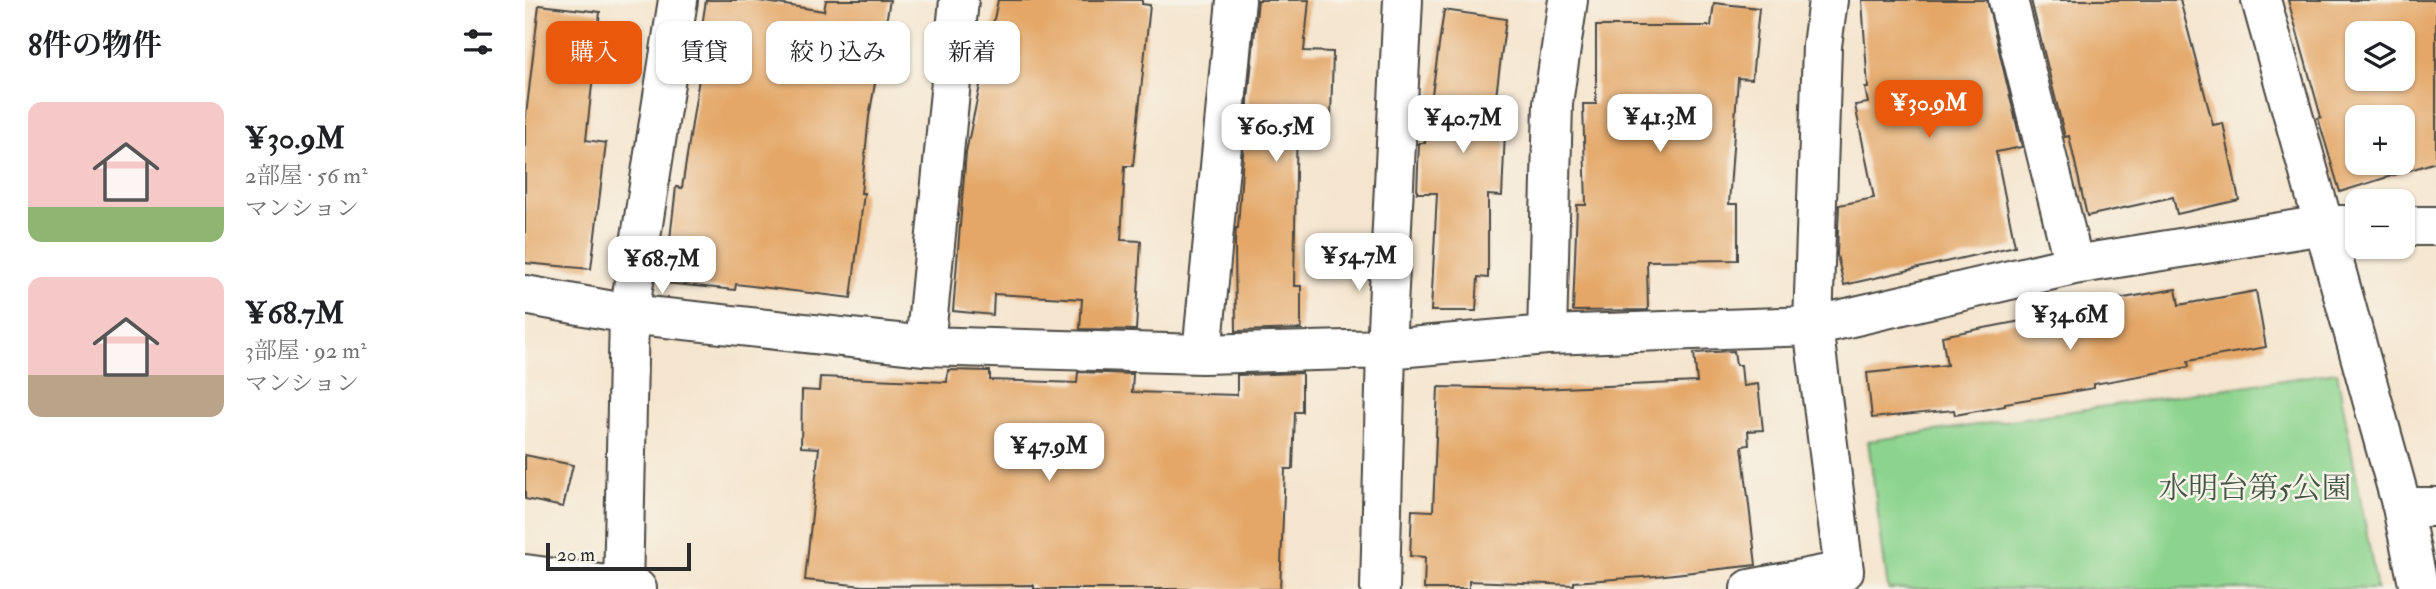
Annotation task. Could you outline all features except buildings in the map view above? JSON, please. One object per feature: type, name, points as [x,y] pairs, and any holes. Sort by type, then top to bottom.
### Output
[{"type":"street","points":[[525,574],[628,588],[629,314],[678,0]]},
{"type":"street","points":[[925,346],[959,0]]},
{"type":"street","points":[[1202,354],[1236,0]]},
{"type":"street","points":[[1380,589],[1386,349],[1403,0]]},
{"type":"street","points":[[1548,335],[1553,103],[1568,0]]},
{"type":"street","points":[[1750,589],[1843,571],[1813,326],[1822,46],[1828,0]]},
{"type":"street","points":[[2008,0],[2074,265]]},
{"type":"street","points":[[2261,0],[2341,225],[2419,507],[2419,589]]},
{"type":"street","points":[[525,295],[629,314],[925,346],[1202,354],[1386,349],[1548,335],[1813,326],[2074,265],[2341,225]]},
{"type":"street","points":[[2415,226],[2436,226]]},
{"type":"green space","name":"水明台第5公園","points":[[2337,372],[2377,589],[1888,589],[1868,441]]}]
